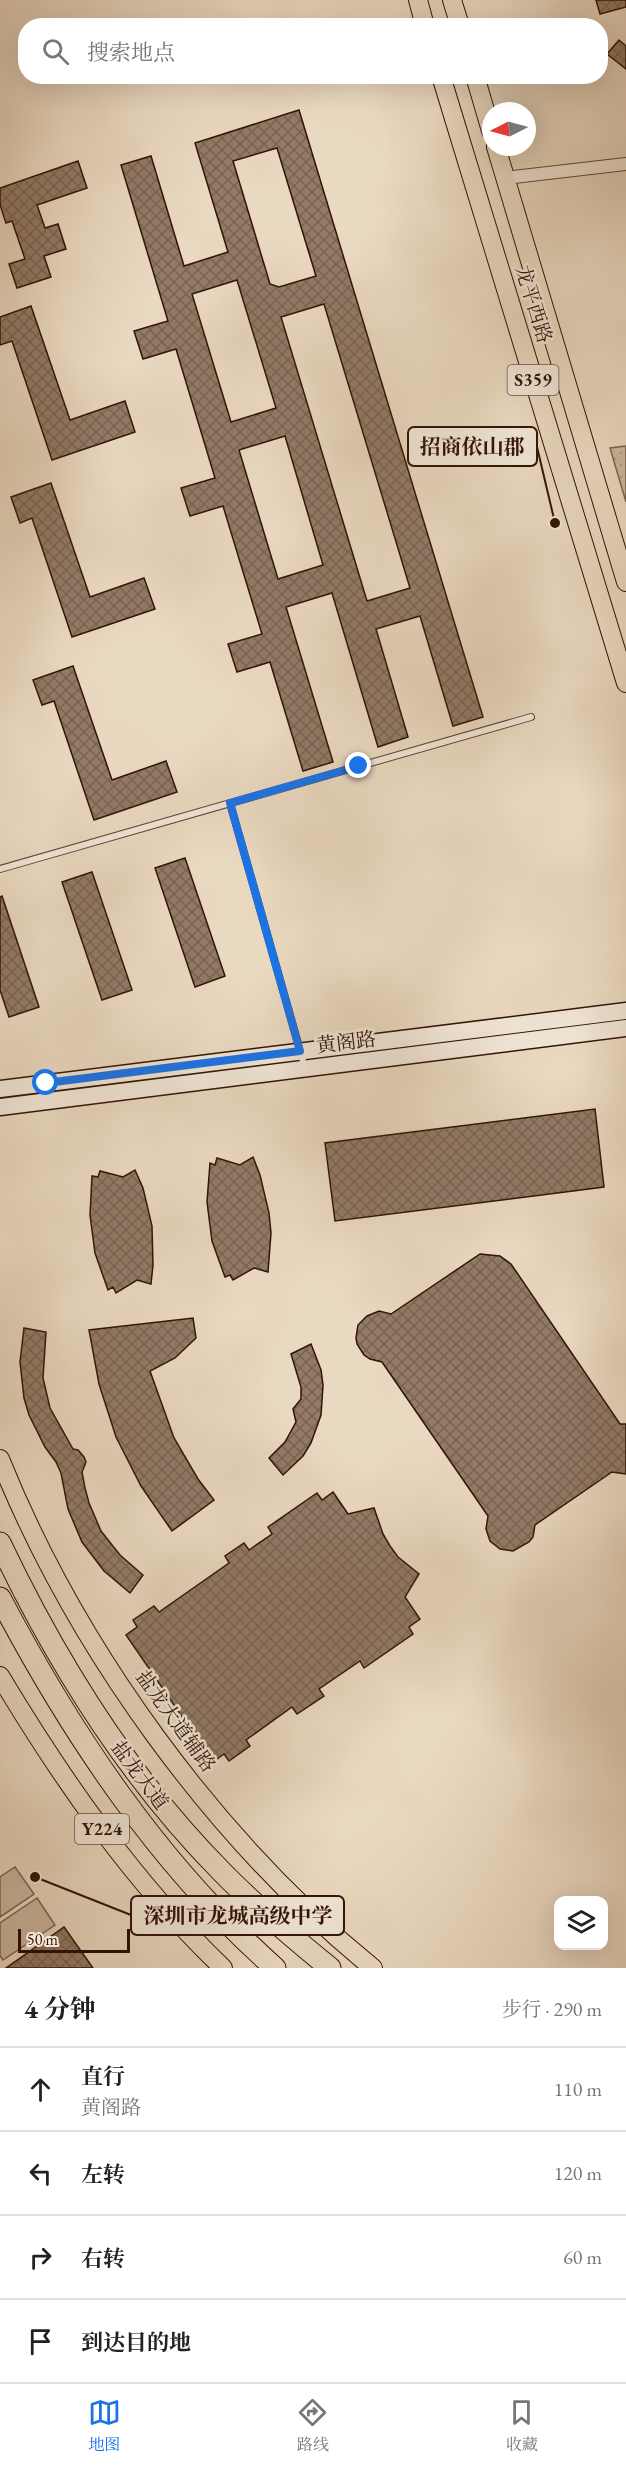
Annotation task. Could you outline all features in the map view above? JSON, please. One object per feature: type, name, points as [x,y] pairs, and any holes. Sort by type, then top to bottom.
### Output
[{"type":"highway","name":"盐龙大道","points":[[0,1543],[42,1626],[82,1692],[127,1760],[166,1811],[272,1920],[330,1968]]},
{"type":"highway","name":"盐龙大道","points":[[0,1598],[64,1713],[101,1769],[145,1828],[194,1886],[275,1968]]},
{"type":"main road","points":[[417,0],[423,18]]},
{"type":"main road","points":[[452,0],[457,18]]},
{"type":"main road","name":"龙平西路","points":[[443,84],[626,683]]},
{"type":"main road","points":[[477,84],[483,102]]},
{"type":"main road","name":"龙平西路","points":[[499,156],[626,582]]},
{"type":"main road","points":[[497,261],[527,252]]},
{"type":"main road","name":"黄阁路","points":[[0,1089],[626,1011]]},
{"type":"main road","name":"黄阁路","points":[[0,1107],[626,1028]]},
{"type":"main road","name":"盐龙大道辅路","points":[[0,1459],[41,1551],[75,1611],[119,1683],[166,1748],[253,1855],[331,1933],[373,1968]]},
{"type":"main road","name":"Y224","points":[[0,1676],[37,1738],[115,1846],[156,1897],[223,1968]]},
{"type":"street","points":[[505,178],[626,164]]},
{"type":"lane","points":[[0,869],[531,717]]},
{"type":"lane","points":[[230,803],[305,1068]]},
{"type":"shaded area","points":[[626,446],[626,502],[610,448]]},
{"type":"shaded area","points":[[15,1867],[34,1894],[0,1917],[0,1877]]},
{"type":"shaded area","points":[[37,1898],[55,1925],[3,1960],[0,1956],[0,1923]]},
{"type":"building","points":[[596,0],[626,0],[626,7],[600,14]]},
{"type":"building","points":[[619,40],[626,46],[626,69],[608,55]]},
{"type":"building","points":[[299,110],[483,717],[453,726],[420,616],[376,629],[408,737],[378,747],[332,593],[286,607],[333,762],[303,771],[270,662],[237,672],[228,644],[262,634],[223,506],[190,516],[181,488],[215,478],[176,349],[143,359],[134,331],[168,321],[121,165],[151,156],[184,266],[228,252],[195,143]],"holes":[[[277,148],[316,276],[279,287],[270,284],[233,161]],[[237,280],[276,408],[231,422],[192,294]],[[324,304],[410,588],[367,601],[281,317]],[[285,436],[323,565],[278,579],[239,450]]]},
{"type":"building","points":[[78,161],[87,188],[37,205],[45,228],[58,224],[66,249],[44,256],[51,277],[17,288],[9,264],[25,259],[12,221],[6,223],[0,205],[0,188]]},
{"type":"building","points":[[31,306],[70,420],[125,401],[135,432],[52,460],[12,341],[0,345],[0,317]]},
{"type":"building","points":[[51,483],[90,597],[144,578],[155,609],[72,637],[32,518],[20,523],[11,497]]},
{"type":"building","points":[[73,666],[112,780],[166,761],[177,792],[94,820],[54,701],[42,705],[33,680]]},
{"type":"building","points":[[185,858],[225,976],[195,987],[155,868]]},
{"type":"building","points":[[92,872],[132,990],[102,1000],[62,882]]},
{"type":"building","points":[[2,896],[39,1007],[9,1017],[0,990],[0,897]]},
{"type":"building","points":[[595,1109],[604,1187],[335,1221],[325,1143]]},
{"type":"building","points":[[253,1157],[269,1213],[271,1233],[268,1272],[254,1268],[233,1280],[230,1275],[225,1277],[212,1241],[207,1202],[210,1163],[215,1165],[217,1158],[240,1165]]},
{"type":"building","points":[[135,1170],[143,1188],[152,1226],[151,1284],[137,1280],[116,1293],[113,1287],[108,1290],[95,1253],[90,1215],[92,1176],[98,1177],[100,1171],[123,1177]]},
{"type":"building","points":[[480,1254],[500,1256],[511,1264],[620,1424],[626,1424],[626,1474],[612,1472],[535,1525],[533,1537],[529,1542],[513,1551],[500,1549],[490,1541],[486,1529],[488,1516],[382,1362],[364,1355],[356,1338],[358,1325],[367,1316],[379,1311],[391,1314]]},
{"type":"building","points":[[193,1318],[196,1338],[175,1358],[150,1371],[174,1438],[198,1479],[214,1500],[172,1531],[141,1486],[116,1437],[99,1384],[89,1330]]},
{"type":"building","points":[[24,1328],[46,1332],[43,1378],[50,1408],[73,1449],[78,1450],[84,1457],[86,1462],[82,1472],[85,1488],[101,1531],[120,1555],[143,1575],[130,1593],[104,1571],[82,1542],[68,1509],[61,1473],[29,1415],[24,1398],[20,1362]]},
{"type":"building","points":[[311,1344],[321,1370],[323,1385],[321,1415],[311,1443],[303,1456],[283,1475],[269,1458],[285,1442],[296,1422],[293,1409],[301,1399],[301,1387],[291,1354]]},
{"type":"building","points":[[333,1492],[348,1514],[374,1508],[390,1546],[398,1557],[419,1574],[405,1597],[420,1619],[409,1627],[413,1634],[364,1668],[360,1661],[319,1689],[324,1696],[297,1714],[292,1707],[246,1740],[250,1746],[229,1761],[224,1754],[213,1762],[126,1635],[137,1627],[133,1620],[154,1606],[159,1612],[229,1563],[225,1556],[244,1543],[249,1550],[272,1534],[268,1527],[317,1493],[322,1500]]},
{"type":"building","points":[[64,1927],[93,1968],[6,1968]]},
{"type":"place","name":"招商依山郡","points":[[555,523]]},
{"type":"place","name":"深圳市龙城高级中学","points":[[35,1877]]},
{"type":"route","points":[[46,1083],[300,1051],[230,803],[359,766]]}]
